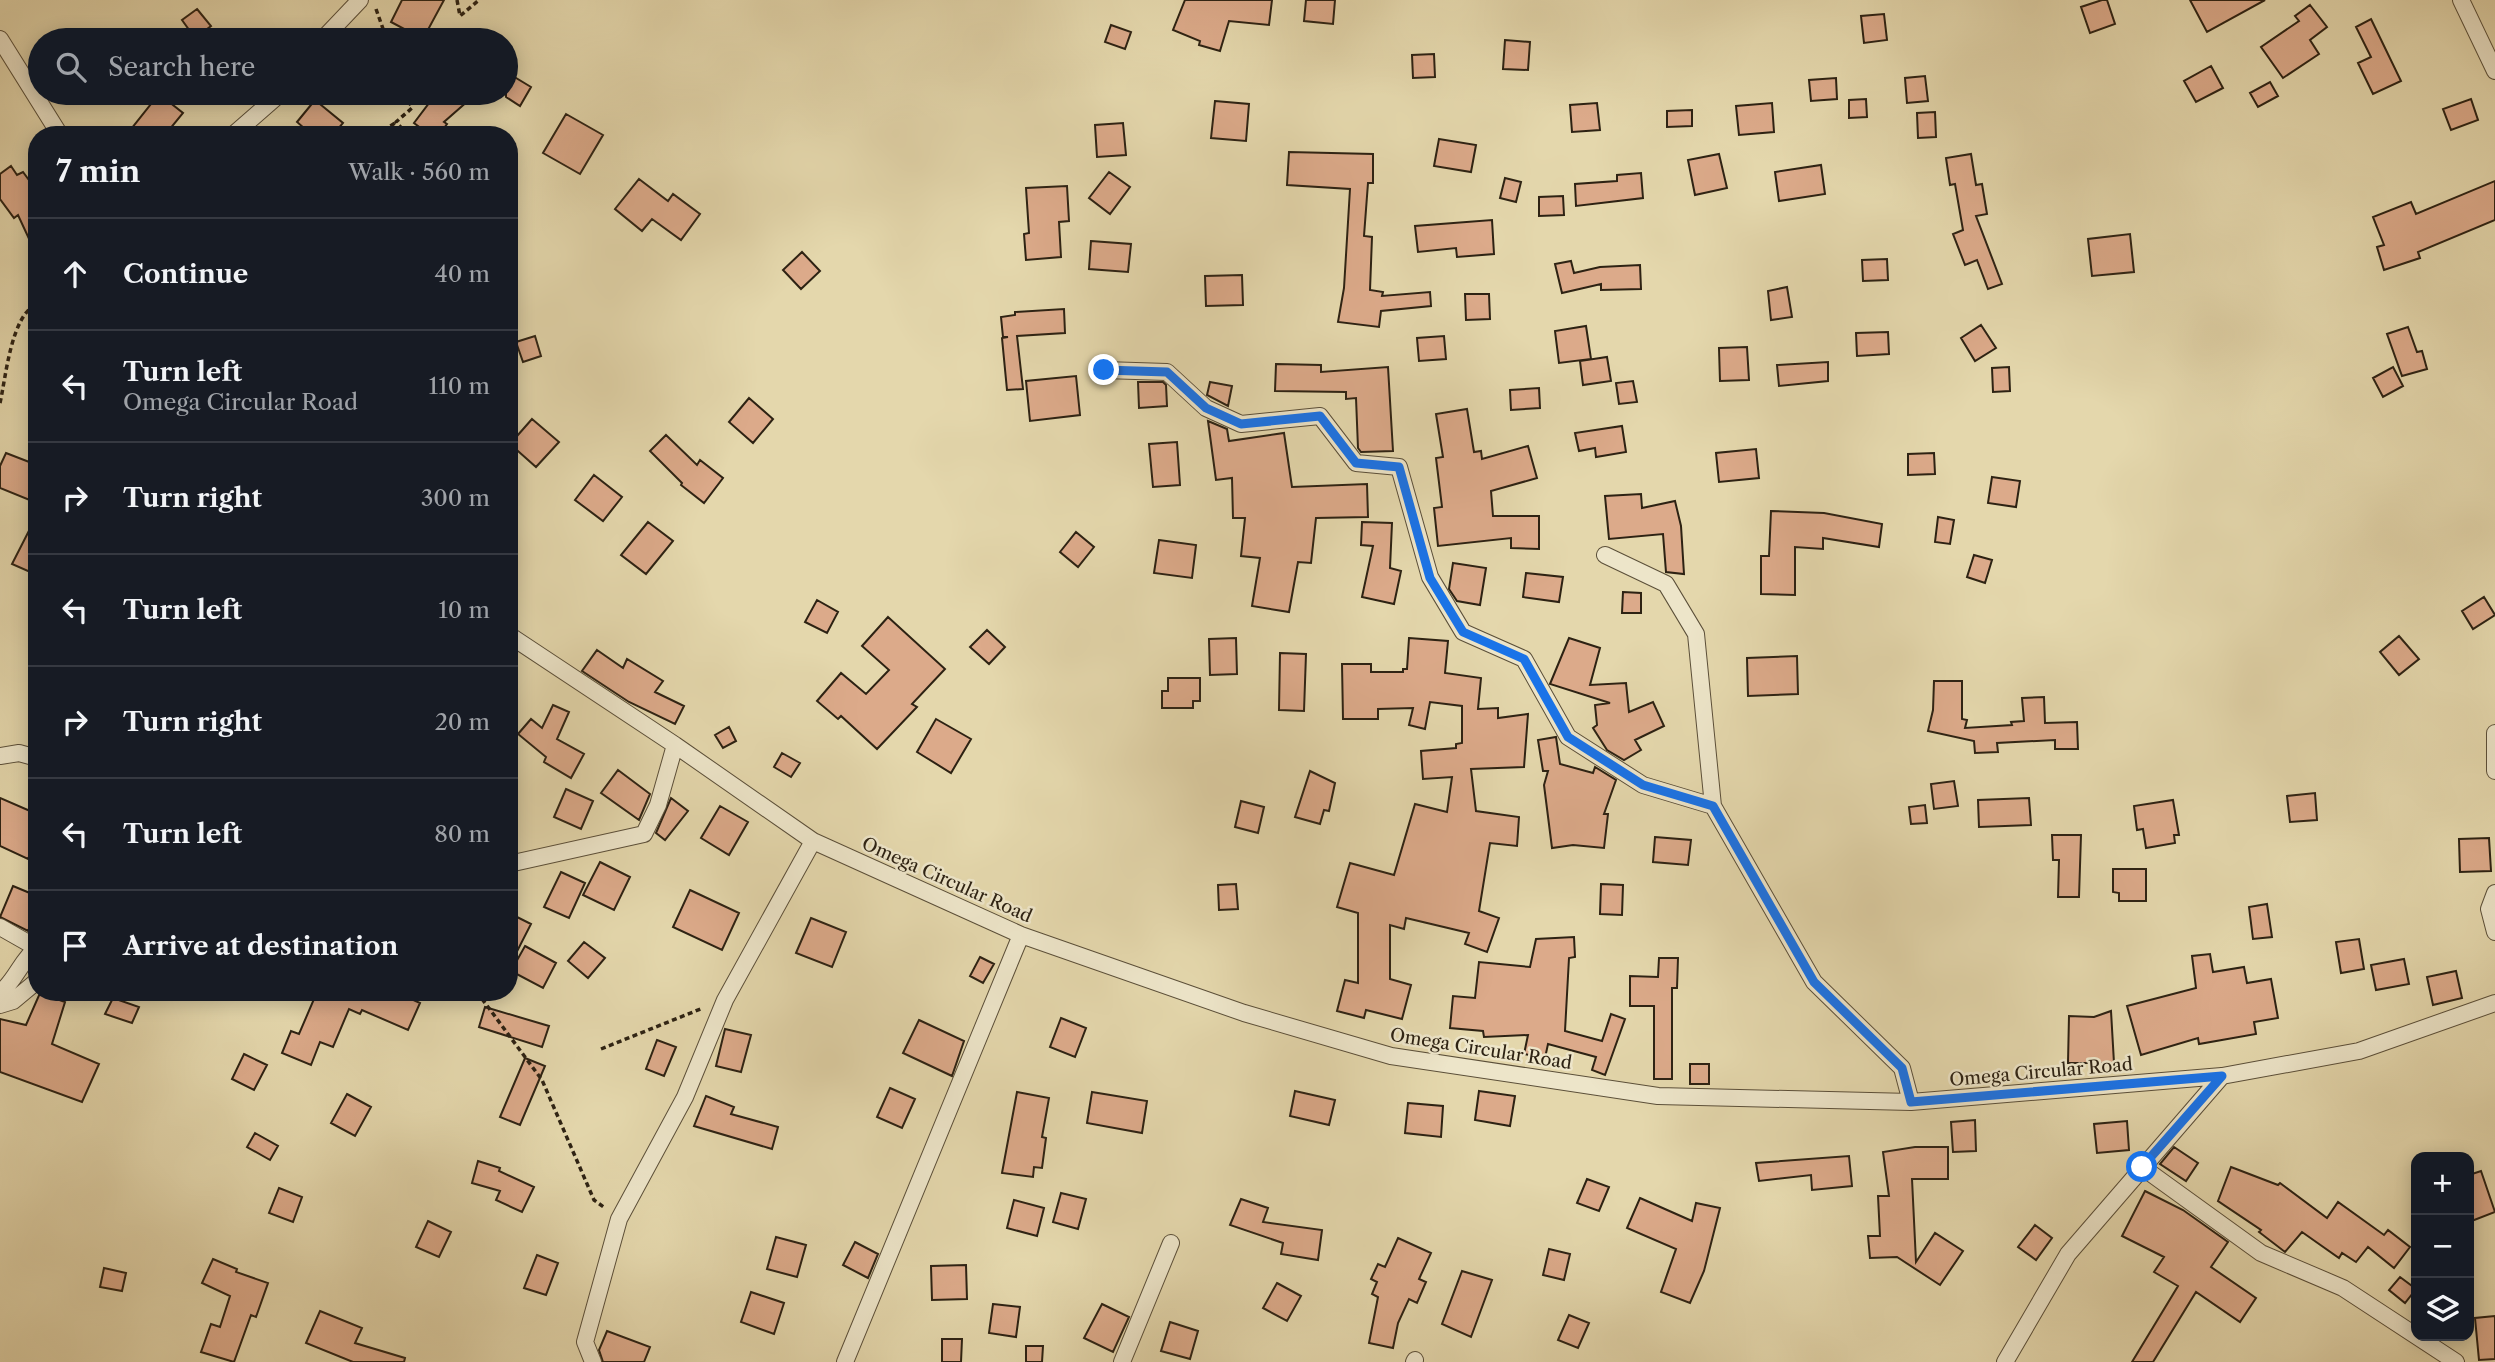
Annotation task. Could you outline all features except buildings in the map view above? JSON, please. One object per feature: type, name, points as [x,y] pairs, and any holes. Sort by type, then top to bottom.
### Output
[{"type":"street","points":[[333,28],[360,0]]},
{"type":"street","points":[[2461,0],[2495,71]]},
{"type":"street","points":[[0,39],[28,84]]},
{"type":"street","points":[[41,105],[54,126]]},
{"type":"street","points":[[243,126],[267,105]]},
{"type":"street","points":[[1104,370],[1167,372],[1206,408],[1241,424],[1320,416],[1356,463],[1399,467],[1430,578],[1463,632],[1524,659],[1568,737],[1643,785],[1713,806]]},
{"type":"street","points":[[1605,555],[1666,584],[1696,634],[1713,806],[1814,982],[1902,1068],[1911,1102]]},
{"type":"street","name":"Omega Circular Road","points":[[518,641],[813,841],[1021,934],[1244,1013],[1391,1056],[1658,1096],[1911,1102],[2222,1076],[2359,1051],[2495,1003]]},
{"type":"street","points":[[2495,733],[2495,771]]},
{"type":"street","points":[[518,862],[644,834],[658,805],[675,745]]},
{"type":"street","points":[[2,753],[28,757]]},
{"type":"street","points":[[593,1362],[585,1342],[620,1219],[685,1097],[725,1000],[813,841]]},
{"type":"street","points":[[2495,893],[2488,909],[2495,932]]},
{"type":"street","points":[[0,926],[28,943]]},
{"type":"street","points":[[845,1362],[1021,934]]},
{"type":"street","points":[[0,993],[11,984],[28,956]]},
{"type":"street","points":[[0,1005],[13,1001],[28,988]]},
{"type":"street","points":[[2005,1362],[2068,1254],[2222,1076]]},
{"type":"street","points":[[2142,1167],[2261,1253],[2343,1288],[2456,1362]]},
{"type":"street","points":[[1122,1362],[1171,1243]]},
{"type":"path","points":[[373,0],[383,28]]},
{"type":"path","points":[[457,0],[460,16],[479,0]]},
{"type":"path","points":[[390,126],[412,108],[411,105]]},
{"type":"path","points":[[396,122],[400,126]]},
{"type":"path","points":[[0,403],[16,329],[28,309]]},
{"type":"path","points":[[601,1049],[725,1000]]},
{"type":"path","points":[[484,1001],[542,1080],[594,1200],[620,1219]]},
{"type":"route","points":[[1104,370],[1167,372],[1206,408],[1241,424],[1320,416],[1356,463],[1399,467],[1430,578],[1463,632],[1524,659],[1568,737],[1643,785],[1713,806],[1814,982],[1902,1068],[1911,1102],[2222,1076],[2142,1167]]}]
